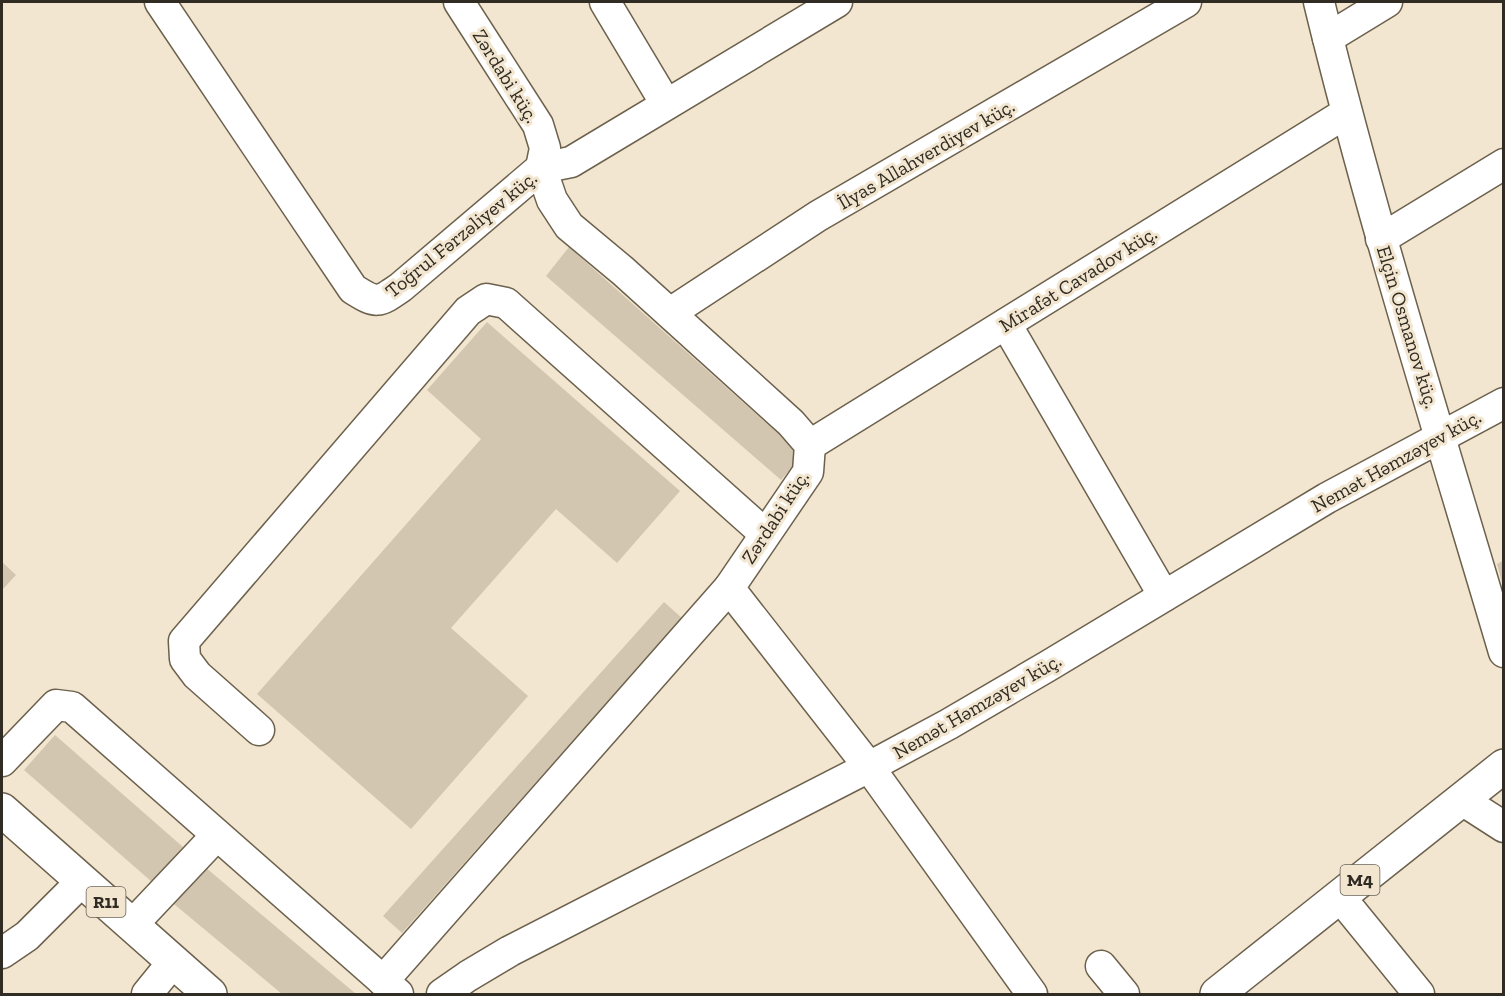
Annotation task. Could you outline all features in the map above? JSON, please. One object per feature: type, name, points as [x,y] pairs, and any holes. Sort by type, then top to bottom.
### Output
[{"type":"main road","name":"M4","points":[[1217,994],[1503,766]]},
{"type":"main road","name":"R11","points":[[2,810],[210,994]]},
{"type":"street","name":"Toğrul Fərzəliyev küç.","points":[[160,2],[353,289],[369,299],[383,299],[401,287],[541,168],[571,162],[837,2]]},
{"type":"street","name":"Zərdabi küç.","points":[[390,988],[729,588],[808,472],[810,445],[791,423],[670,313],[569,226],[552,200],[541,168],[545,148],[538,124],[459,2]]},
{"type":"street","points":[[605,2],[666,104]]},
{"type":"street","name":"İlyas Allahverdiyev küç.","points":[[670,313],[818,216],[1186,2]]},
{"type":"street","name":"Elçin Osmanov küç.","points":[[1319,2],[1346,113],[1381,239],[1503,652]]},
{"type":"street","points":[[1328,38],[1387,2]]},
{"type":"street","name":"Mirafət Cavadov küç.","points":[[810,445],[1346,113]]},
{"type":"street","points":[[1381,239],[1503,164]]},
{"type":"street","points":[[259,730],[197,675],[185,659],[184,641],[468,311],[486,299],[506,303],[765,534]]},
{"type":"street","points":[[1005,324],[1164,596]]},
{"type":"street","name":"Nemət Həmzəyev küç.","points":[[442,994],[510,951],[959,718],[1327,498],[1503,403]]},
{"type":"street","points":[[729,588],[868,767],[1032,994]]},
{"type":"street","points":[[6,747],[56,705],[72,707],[390,988]]},
{"type":"street","points":[[1462,800],[1503,827]]},
{"type":"street","points":[[132,925],[217,835]]},
{"type":"street","points":[[2,953],[27,936],[82,881]]},
{"type":"street","points":[[1340,897],[1419,994]]},
{"type":"street","points":[[147,994],[173,962]]},
{"type":"street","points":[[1101,966],[1124,994]]},
{"type":"building","points":[[569,247],[802,455],[781,480],[546,276]]},
{"type":"building","points":[[487,322],[680,491],[617,563],[556,509],[451,628],[528,696],[411,829],[257,694],[481,439],[427,390]]},
{"type":"building","points":[[1504,560],[1504,586],[1503,586],[1497,564]]},
{"type":"building","points":[[2,562],[16,575],[2,590]]},
{"type":"building","points":[[664,602],[682,618],[402,933],[383,916]]},
{"type":"building","points":[[55,735],[183,847],[152,882],[24,770]]},
{"type":"building","points":[[205,867],[356,994],[282,994],[174,904]]}]
